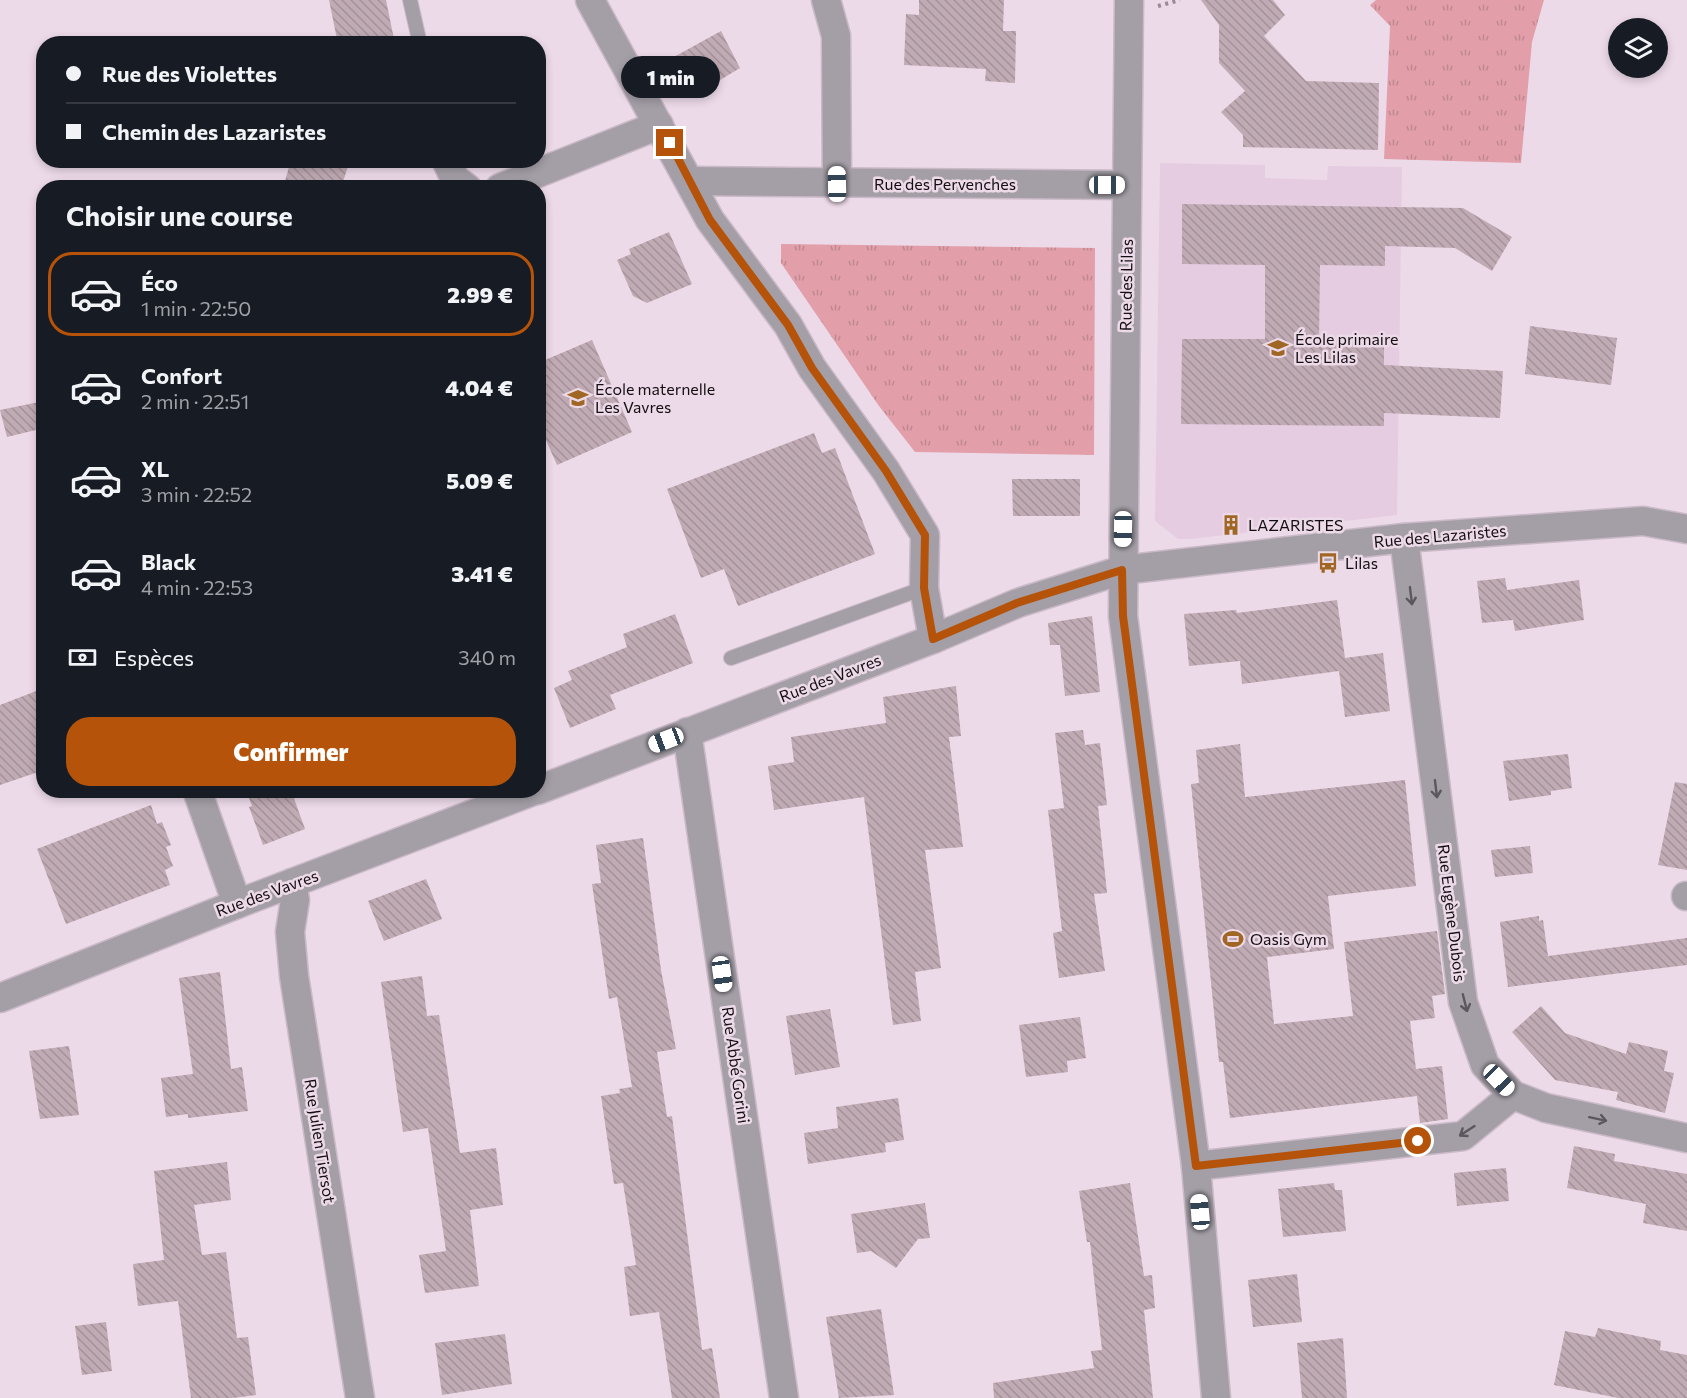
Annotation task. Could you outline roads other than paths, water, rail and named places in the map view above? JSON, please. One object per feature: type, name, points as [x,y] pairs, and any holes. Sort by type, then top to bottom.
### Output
[{"type":"street","points":[[590,0],[691,181],[710,220],[788,325],[812,368],[886,471],[925,535],[924,588],[933,639]]},
{"type":"street","points":[[826,0],[836,36],[837,184]]},
{"type":"street","name":"Rue des Lilas","points":[[1129,0],[1123,616],[1196,1166],[1216,1398]]},
{"type":"street","points":[[520,180],[659,125]]},
{"type":"street","name":"Rue des Pervenches","points":[[691,181],[1127,185]]},
{"type":"street","name":"Rue des Lazaristes","points":[[1122,570],[1404,538],[1643,521],[1687,529]]},
{"type":"street","name":"Rue Eugène Dubois","points":[[1404,538],[1463,1002],[1485,1065],[1513,1095],[1546,1108],[1687,1138]]},
{"type":"street","name":"Rue des Vavres","points":[[546,787],[933,639],[1017,603],[1122,570]]},
{"type":"street","name":"Rue Abbé Gorini","points":[[687,732],[784,1398]]},
{"type":"street","points":[[200,798],[237,904]]},
{"type":"street","name":"Rue des Vavres","points":[[0,998],[237,904],[516,798]]},
{"type":"street","name":"Rue Julien Tiersot","points":[[292,883],[295,900],[290,932],[294,976],[360,1398]]},
{"type":"street","points":[[1196,1166],[1463,1136],[1513,1095]]},
{"type":"lane","points":[[410,0],[418,36]]},
{"type":"lane","points":[[730,658],[924,588]]},
{"type":"place","name":"École primaire Les Lilas","points":[[1278,348]]},
{"type":"place","name":"École maternelle Les Vavres","points":[[578,398]]},
{"type":"place","name":"LAZARISTES","points":[[1231,525]]},
{"type":"place","name":"Lilas","points":[[1328,563]]},
{"type":"place","name":"Oasis Gym","points":[[1233,939]]}]
